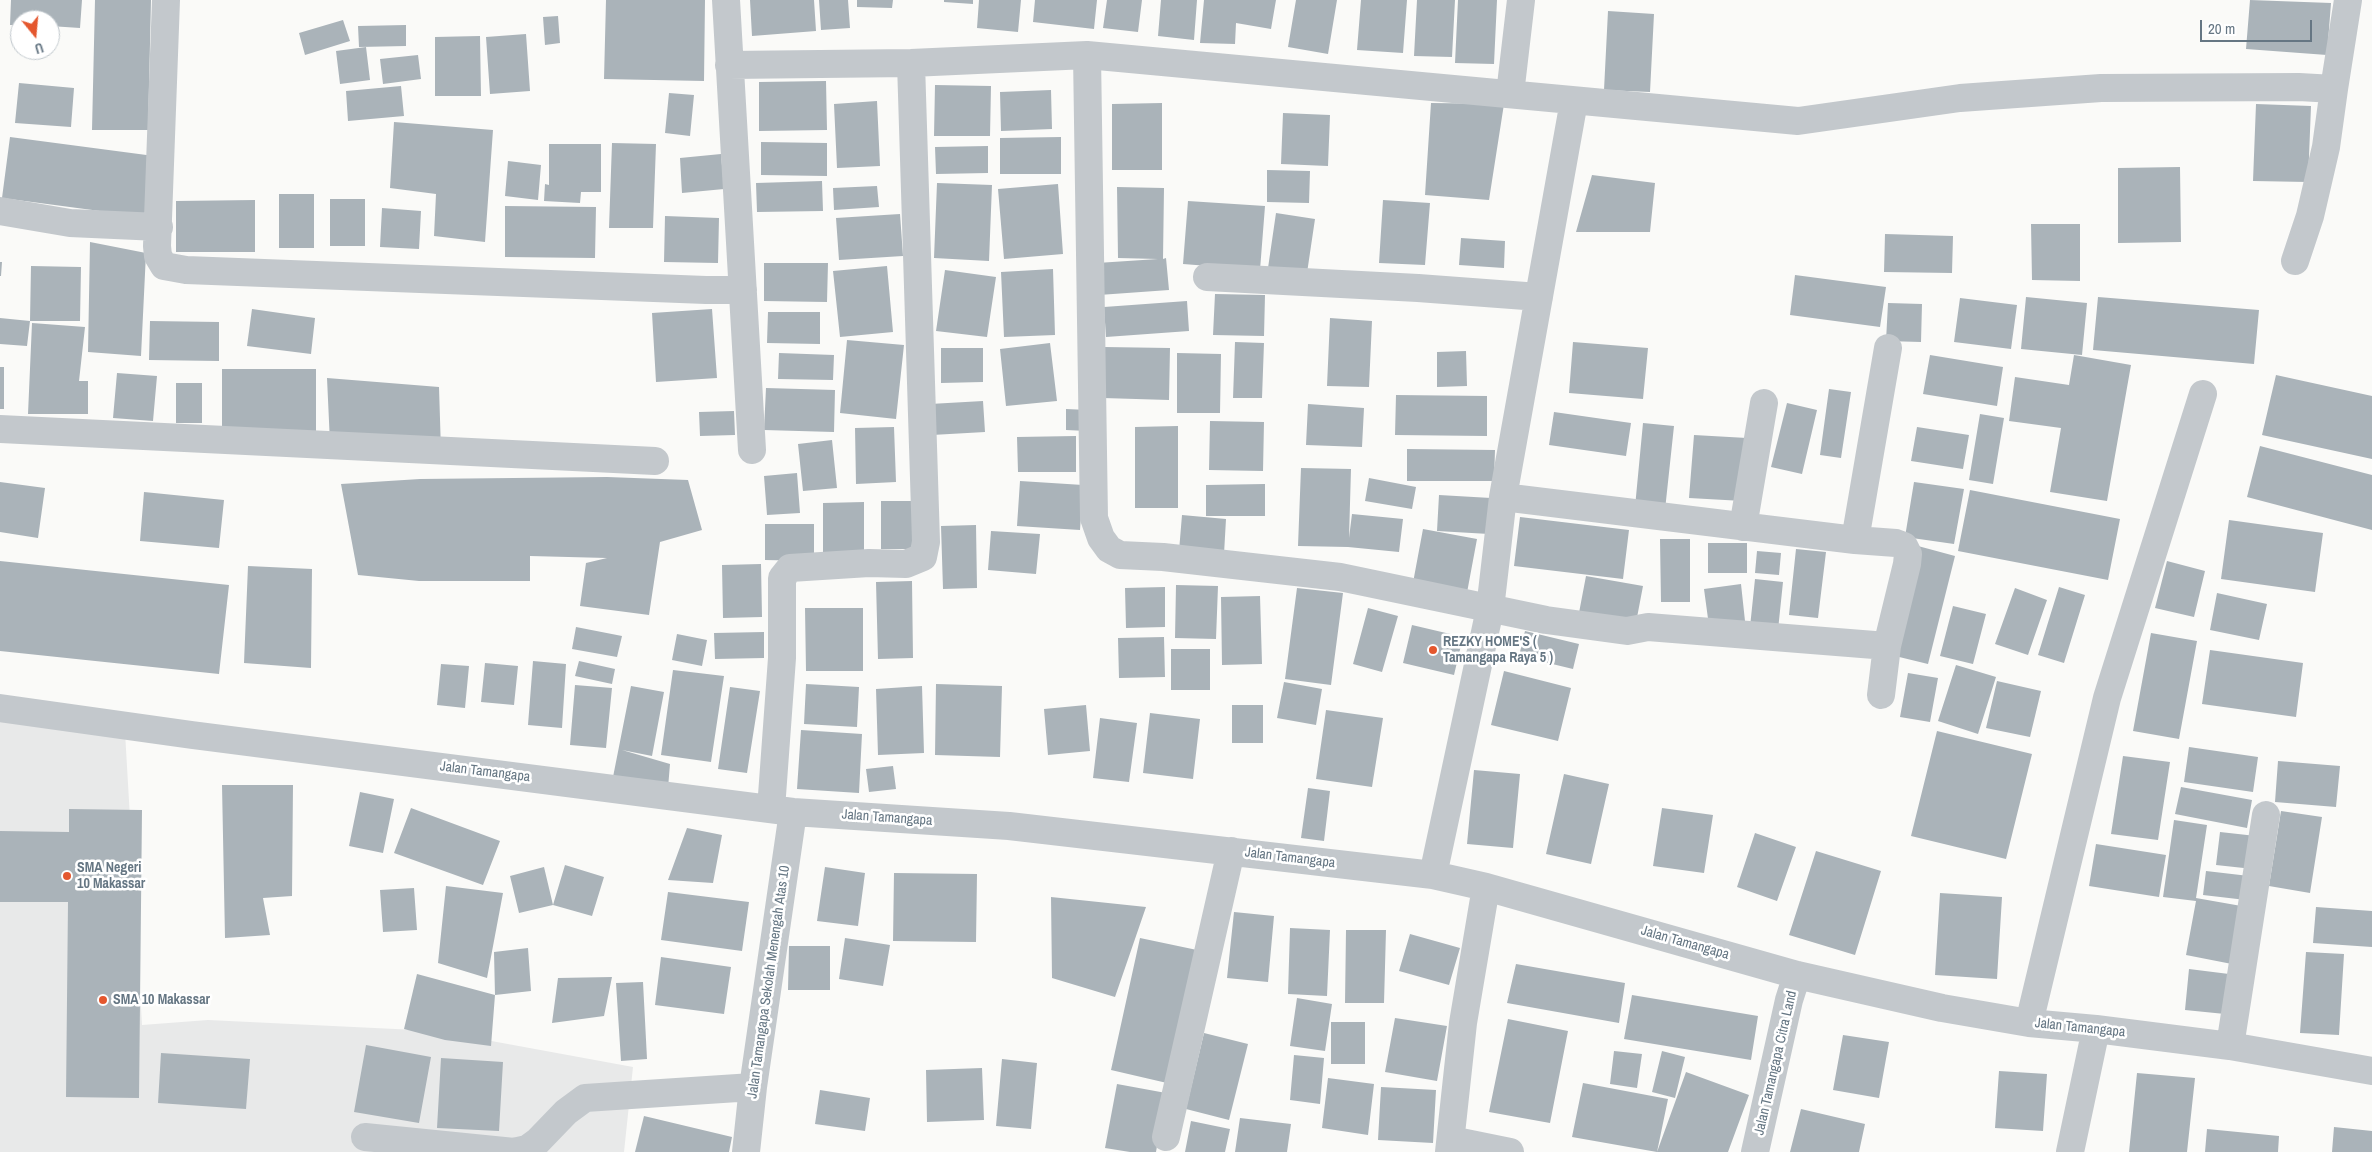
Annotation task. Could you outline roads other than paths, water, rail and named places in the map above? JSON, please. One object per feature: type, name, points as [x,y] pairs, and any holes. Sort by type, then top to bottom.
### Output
[{"type":"street","points":[[166,0],[158,256],[160,262],[171,269],[743,290]]},
{"type":"street","points":[[726,0],[752,450]]},
{"type":"street","points":[[1510,94],[1521,0]]},
{"type":"street","points":[[2295,261],[2310,216],[2326,147],[2348,0]]},
{"type":"street","points":[[729,64],[911,63],[1087,55],[1798,121],[1960,98],[2101,88],[2299,87],[2334,89]]},
{"type":"street","points":[[1087,55],[1094,518],[1101,538],[1109,549],[1120,555],[1163,557],[1340,577],[1490,610],[1627,631],[1648,628],[1887,646]]},
{"type":"street","name":"Jalan Tamangapa Sekolah Menengah Atas 10","points":[[746,1152],[782,810],[782,578],[790,568],[906,564],[924,557],[926,532],[911,63]]},
{"type":"street","points":[[1433,875],[1490,610],[1503,497],[1574,101]]},
{"type":"street","points":[[0,211],[70,223],[159,227]]},
{"type":"street","points":[[1207,277],[1418,288],[1539,297]]},
{"type":"street","points":[[1855,540],[1888,348]]},
{"type":"street","points":[[2029,1024],[2107,698],[2203,394]]},
{"type":"street","points":[[1743,527],[1764,403]]},
{"type":"street","points":[[0,429],[655,461]]},
{"type":"street","points":[[1503,497],[1743,527],[1896,543],[1904,546],[1908,554],[1908,564],[1887,646],[1881,695]]},
{"type":"street","name":"Jalan Tamangapa","points":[[0,708],[192,735],[782,810],[1009,826],[1433,875],[1486,887],[1797,974],[1942,1008],[2029,1024],[2096,1029],[2230,1046],[2372,1072]]},
{"type":"street","points":[[2230,1046],[2266,815]]},
{"type":"street","points":[[1166,1137],[1231,851]]},
{"type":"street","points":[[1486,887],[1463,1023],[1450,1146],[1510,1152]]},
{"type":"street","name":"Jalan Tamangapa Citra Land","points":[[1756,1152],[1789,1000],[1797,974]]},
{"type":"street","points":[[2070,1152],[2096,1029]]},
{"type":"street","points":[[364,1137],[514,1152],[528,1149],[566,1112],[586,1098],[753,1087]]},
{"type":"place","name":"REZKY HOME'S ( Tamangapa Raya 5 )","points":[[1433,650]]},
{"type":"place","name":"SMA Negeri 10 Makassar","points":[[67,876]]},
{"type":"place","name":"SMA 10 Makassar","points":[[103,1000]]}]
